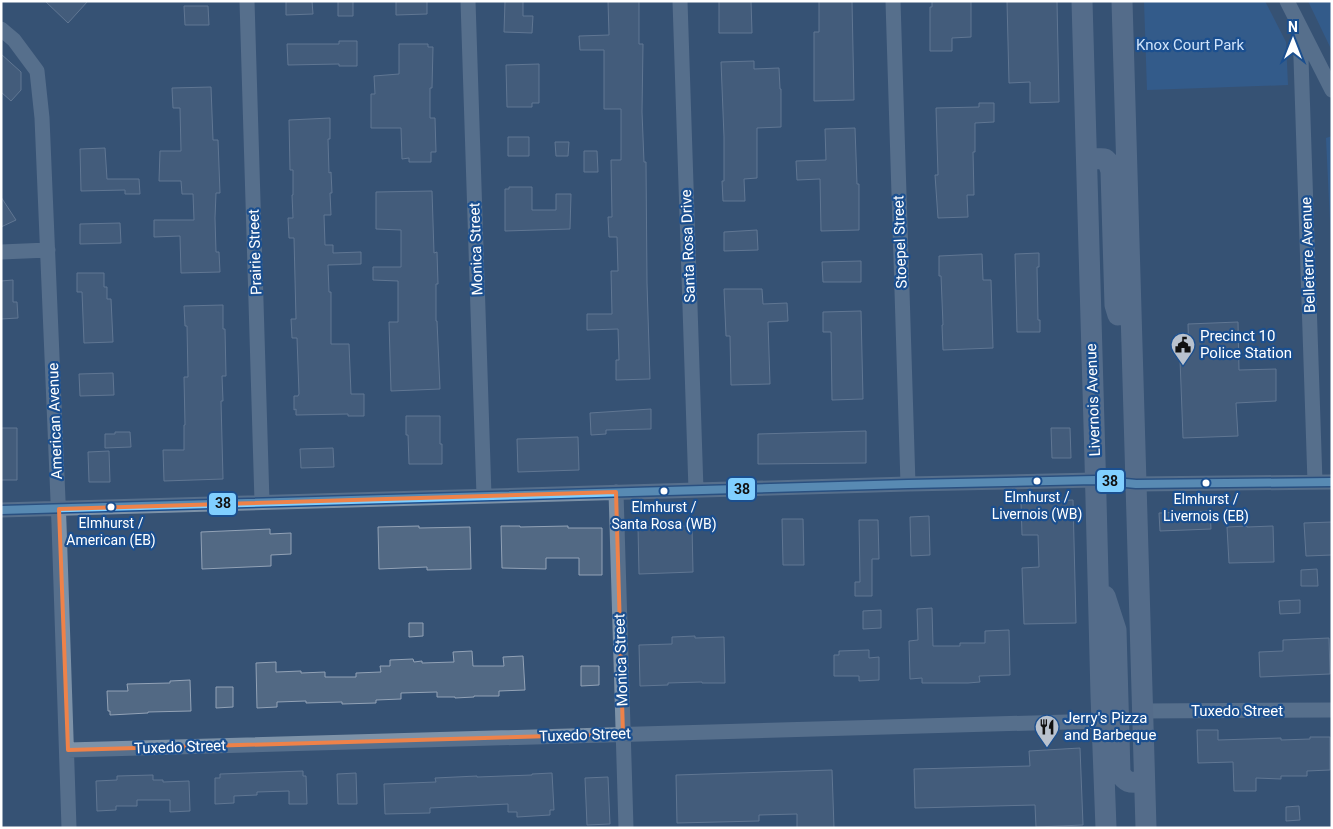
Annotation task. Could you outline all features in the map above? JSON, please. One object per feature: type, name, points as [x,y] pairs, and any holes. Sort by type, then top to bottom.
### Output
[{"type":"main road","name":"Livernois Avenue","points":[[1082,1],[1106,828]]},
{"type":"main road","points":[[1122,1],[1146,828]]},
{"type":"main road","points":[[1087,158],[1105,158],[1111,171],[1116,305],[1132,372]]},
{"type":"main road","points":[[1098,571],[1116,630],[1120,773],[1126,781],[1144,782]]},
{"type":"street","name":"Prairie Street","points":[[246,1],[262,502]]},
{"type":"street","name":"Monica Street","points":[[468,1],[484,496]]},
{"type":"street","name":"Santa Rosa Drive","points":[[680,1],[696,490]]},
{"type":"street","name":"Stoepel Street","points":[[893,1],[908,484]]},
{"type":"street","points":[[1287,1],[1332,90]]},
{"type":"street","name":"Belleterre Avenue","points":[[1300,28],[1315,482]]},
{"type":"street","name":"American Avenue","points":[[1,29],[14,40],[37,70],[42,118],[59,509],[69,828]]},
{"type":"street","points":[[1,252],[48,250]]},
{"type":"street","points":[[1,510],[1095,480],[1136,484],[1332,482]]},
{"type":"street","name":"Monica Street","points":[[616,492],[626,828]]},
{"type":"street","name":"Tuxedo Street","points":[[1142,711],[1332,710]]},
{"type":"street","name":"Tuxedo Street","points":[[68,750],[1102,721]]},
{"type":"highlighted area","points":[[616,492],[623,734],[68,750],[59,509]]},
{"type":"green space","name":"Knox Court Park","points":[[1144,1],[1265,1],[1286,42],[1288,85],[1147,90]]},
{"type":"green space","points":[[1308,1],[1332,1],[1332,51]]},
{"type":"green space","points":[[1332,136],[1332,243],[1331,243],[1326,138]]},
{"type":"building","points":[[45,1],[88,1],[68,23]]},
{"type":"building","points":[[286,1],[312,1],[313,14],[286,15]]},
{"type":"building","points":[[338,1],[353,1],[353,16],[338,16]]},
{"type":"building","points":[[396,1],[427,1],[427,14],[396,15]]},
{"type":"building","points":[[505,1],[523,1],[523,16],[533,16],[532,33],[504,32]]},
{"type":"building","points":[[608,1],[639,1],[639,44],[643,44],[642,112],[644,162],[646,162],[650,379],[616,380],[616,360],[619,360],[618,329],[587,330],[587,314],[612,314],[611,271],[618,271],[617,237],[609,237],[608,217],[612,217],[611,160],[621,160],[621,109],[604,109],[604,50],[580,50],[579,36],[609,35]]},
{"type":"building","points":[[719,1],[751,1],[752,33],[719,33]]},
{"type":"building","points":[[819,1],[852,1],[854,100],[814,101],[814,32],[819,32]]},
{"type":"building","points":[[932,1],[971,1],[971,37],[952,38],[952,51],[930,51],[930,7],[932,7]]},
{"type":"building","points":[[1007,1],[1057,1],[1059,102],[1030,103],[1030,82],[1009,83]]},
{"type":"building","points":[[184,6],[208,6],[209,25],[185,25]]},
{"type":"building","points":[[339,41],[357,41],[357,66],[339,66],[339,64],[288,65],[287,44],[339,44]]},
{"type":"building","points":[[399,44],[428,44],[428,47],[433,47],[430,118],[435,118],[436,152],[431,152],[431,162],[409,162],[409,158],[402,159],[401,128],[371,128],[371,94],[375,94],[374,76],[399,74]]},
{"type":"building","points":[[1,54],[21,72],[21,90],[11,101],[1,92]]},
{"type":"building","points":[[754,61],[754,69],[779,68],[781,127],[757,128],[757,178],[744,179],[745,201],[723,201],[724,137],[721,62]]},
{"type":"building","points":[[539,64],[539,103],[532,103],[532,107],[507,107],[506,65]]},
{"type":"building","points":[[211,87],[213,140],[218,140],[220,193],[216,193],[215,218],[216,252],[219,252],[220,272],[181,273],[180,236],[154,237],[154,220],[194,220],[193,194],[182,194],[181,181],[159,181],[160,151],[181,151],[180,108],[173,108],[172,88]]},
{"type":"building","points":[[979,103],[994,103],[994,122],[975,123],[975,152],[973,152],[974,195],[967,195],[968,217],[938,218],[935,175],[938,175],[936,108],[979,107]]},
{"type":"building","points":[[330,118],[330,139],[328,139],[329,173],[331,172],[332,193],[330,193],[331,215],[324,215],[325,245],[333,245],[333,253],[361,252],[361,264],[328,265],[329,292],[331,292],[331,344],[349,344],[351,394],[364,394],[364,416],[348,416],[348,414],[296,415],[296,409],[294,410],[294,396],[299,394],[297,338],[292,338],[291,319],[296,319],[294,238],[289,238],[288,218],[293,218],[293,170],[290,170],[289,120]]},
{"type":"building","points":[[855,128],[857,184],[859,184],[859,230],[821,231],[820,179],[797,180],[796,161],[826,160],[825,129]]},
{"type":"building","points":[[508,137],[529,137],[529,156],[508,156]]},
{"type":"building","points":[[555,142],[569,142],[568,156],[556,156]]},
{"type":"building","points":[[105,148],[107,179],[139,179],[140,194],[125,194],[125,190],[81,191],[80,149]]},
{"type":"building","points":[[584,151],[597,151],[598,172],[584,172]]},
{"type":"building","points":[[509,187],[532,187],[532,210],[556,210],[556,194],[571,194],[570,229],[505,231],[505,189],[509,189]]},
{"type":"building","points":[[432,191],[434,253],[437,252],[436,321],[440,389],[391,391],[389,322],[398,322],[398,281],[373,280],[373,267],[401,267],[401,230],[376,229],[376,192]]},
{"type":"building","points":[[1,197],[16,220],[1,227]]},
{"type":"building","points":[[120,223],[121,243],[80,244],[80,224]]},
{"type":"building","points":[[757,230],[758,250],[724,251],[724,232]]},
{"type":"building","points":[[1039,253],[1039,267],[1037,267],[1040,332],[1017,332],[1015,254]]},
{"type":"building","points":[[982,254],[983,280],[991,280],[993,348],[943,350],[939,256]]},
{"type":"building","points":[[861,261],[861,282],[823,282],[822,262]]},
{"type":"building","points":[[77,273],[104,273],[104,287],[107,287],[107,299],[111,299],[113,342],[84,343],[82,292],[77,292]]},
{"type":"building","points":[[13,280],[13,302],[17,302],[18,318],[1,319],[1,281]]},
{"type":"building","points":[[724,289],[762,289],[763,304],[787,303],[788,321],[768,322],[770,384],[731,385],[730,336],[726,336]]},
{"type":"building","points":[[223,305],[226,376],[222,376],[223,401],[221,401],[223,479],[164,481],[163,450],[184,450],[184,377],[188,377],[187,326],[185,326],[184,306]]},
{"type":"building","points":[[861,311],[863,399],[832,400],[831,332],[823,332],[823,312]]},
{"type":"building","points":[[1238,322],[1239,370],[1276,369],[1276,401],[1236,403],[1238,436],[1183,438],[1180,359],[1189,358],[1188,324]]},
{"type":"building","points":[[113,373],[114,395],[80,396],[79,374]]},
{"type":"building","points":[[651,409],[651,429],[606,430],[606,434],[591,435],[590,413]]},
{"type":"building","points":[[406,416],[440,416],[442,464],[409,464]]},
{"type":"building","points":[[1,428],[17,428],[17,480],[1,480]]},
{"type":"building","points":[[1051,428],[1070,428],[1071,458],[1052,458]]},
{"type":"building","points":[[866,431],[866,463],[758,464],[758,434]]},
{"type":"building","points":[[115,432],[130,432],[131,447],[105,448],[105,434],[115,434]]},
{"type":"building","points":[[578,437],[579,470],[518,472],[517,439]]},
{"type":"building","points":[[333,448],[334,467],[301,468],[300,449]]},
{"type":"building","points":[[109,451],[110,482],[89,482],[88,452]]},
{"type":"building","points":[[1073,500],[1076,623],[1024,624],[1022,568],[1039,567],[1038,535],[1022,535],[1021,502]]},
{"type":"building","points":[[1210,511],[1211,529],[1160,531],[1159,513]]},
{"type":"building","points":[[929,516],[930,555],[911,556],[910,517]]},
{"type":"building","points":[[782,519],[803,519],[804,565],[783,565]]},
{"type":"building","points":[[859,520],[878,520],[879,559],[872,559],[872,596],[855,596],[855,582],[860,582]]},
{"type":"building","points":[[1332,522],[1332,555],[1306,556],[1304,523]]},
{"type":"building","points":[[419,526],[419,528],[470,527],[471,569],[427,570],[427,567],[379,569],[378,527]]},
{"type":"building","points":[[501,526],[602,528],[602,575],[579,575],[579,558],[546,558],[546,569],[502,568]]},
{"type":"building","points":[[692,526],[693,572],[639,574],[638,527]]},
{"type":"building","points":[[1273,526],[1274,562],[1229,563],[1227,527]]},
{"type":"building","points":[[270,529],[270,534],[291,533],[291,554],[271,555],[271,566],[202,569],[201,532]]},
{"type":"building","points":[[1317,569],[1318,586],[1301,586],[1301,570]]},
{"type":"building","points":[[1300,600],[1300,613],[1280,614],[1279,601]]},
{"type":"building","points":[[932,608],[933,646],[960,646],[960,643],[985,643],[985,631],[1009,630],[1010,675],[979,676],[980,682],[968,683],[922,683],[922,678],[910,679],[909,641],[918,640],[917,609]]},
{"type":"building","points":[[881,610],[881,628],[863,629],[863,611]]},
{"type":"building","points":[[409,623],[423,623],[423,636],[409,637]]},
{"type":"building","points":[[695,636],[695,638],[724,637],[725,683],[668,683],[668,685],[640,686],[639,645],[672,644],[672,637]]},
{"type":"building","points":[[1329,638],[1330,674],[1260,677],[1259,652],[1283,651],[1283,640]]},
{"type":"building","points":[[869,650],[869,658],[879,657],[879,680],[859,681],[859,676],[834,676],[834,655],[839,655],[839,651]]},
{"type":"building","points":[[472,651],[473,666],[504,666],[503,657],[523,656],[525,690],[499,691],[499,696],[455,698],[437,697],[437,692],[401,693],[401,699],[376,700],[376,703],[277,702],[277,707],[257,708],[256,663],[276,662],[276,672],[325,672],[325,677],[356,677],[356,673],[381,672],[380,666],[390,666],[390,660],[413,659],[414,662],[422,661],[422,663],[454,662],[453,652]]},
{"type":"building","points":[[581,666],[599,666],[599,685],[581,686]]},
{"type":"building","points":[[190,680],[191,711],[110,715],[110,711],[108,711],[107,691],[128,691],[127,684],[170,683],[170,681]]},
{"type":"building","points":[[216,687],[233,687],[233,707],[216,708]]},
{"type":"building","points":[[1197,730],[1218,730],[1218,740],[1281,738],[1281,740],[1330,737],[1330,770],[1307,771],[1307,776],[1281,776],[1281,779],[1256,778],[1256,791],[1234,791],[1233,762],[1198,763]]},
{"type":"building","points":[[1080,748],[1083,825],[1036,827],[1035,805],[915,808],[914,769],[1030,766],[1029,751]]},
{"type":"building","points":[[832,770],[834,828],[797,828],[797,814],[759,815],[759,821],[677,823],[676,775]]},
{"type":"building","points":[[303,771],[303,776],[306,776],[307,804],[289,804],[289,791],[257,792],[257,795],[234,796],[234,803],[215,804],[215,778],[220,778],[220,774]]},
{"type":"building","points":[[356,773],[357,804],[338,804],[337,774]]},
{"type":"building","points":[[552,773],[554,810],[550,810],[550,815],[517,817],[517,812],[508,812],[508,804],[430,808],[430,813],[385,814],[384,784],[436,782],[435,778]]},
{"type":"building","points":[[153,775],[153,780],[163,780],[163,782],[189,781],[190,811],[170,812],[170,800],[137,800],[137,806],[116,806],[116,810],[97,811],[96,781],[117,780],[117,776]]},
{"type":"building","points":[[608,777],[610,824],[587,825],[585,778]]},
{"type":"building","points":[[1299,806],[1300,820],[1286,821],[1286,807]]},
{"type":"transit line","name":"38","points":[[1,510],[1095,480],[1136,484],[1332,482]]},
{"type":"place","name":"Precinct 10 Police Station","points":[[1183,366]]},
{"type":"place","name":"Elmhurst / Livernois (WB)","points":[[1037,481]]},
{"type":"place","name":"Elmhurst / Livernois (EB)","points":[[1206,483]]},
{"type":"place","name":"Elmhurst / Santa Rosa (WB)","points":[[664,491]]},
{"type":"place","name":"Elmhurst / American (EB)","points":[[111,507]]},
{"type":"place","name":"Jerry's Pizza and Barbeque","points":[[1047,748]]}]
